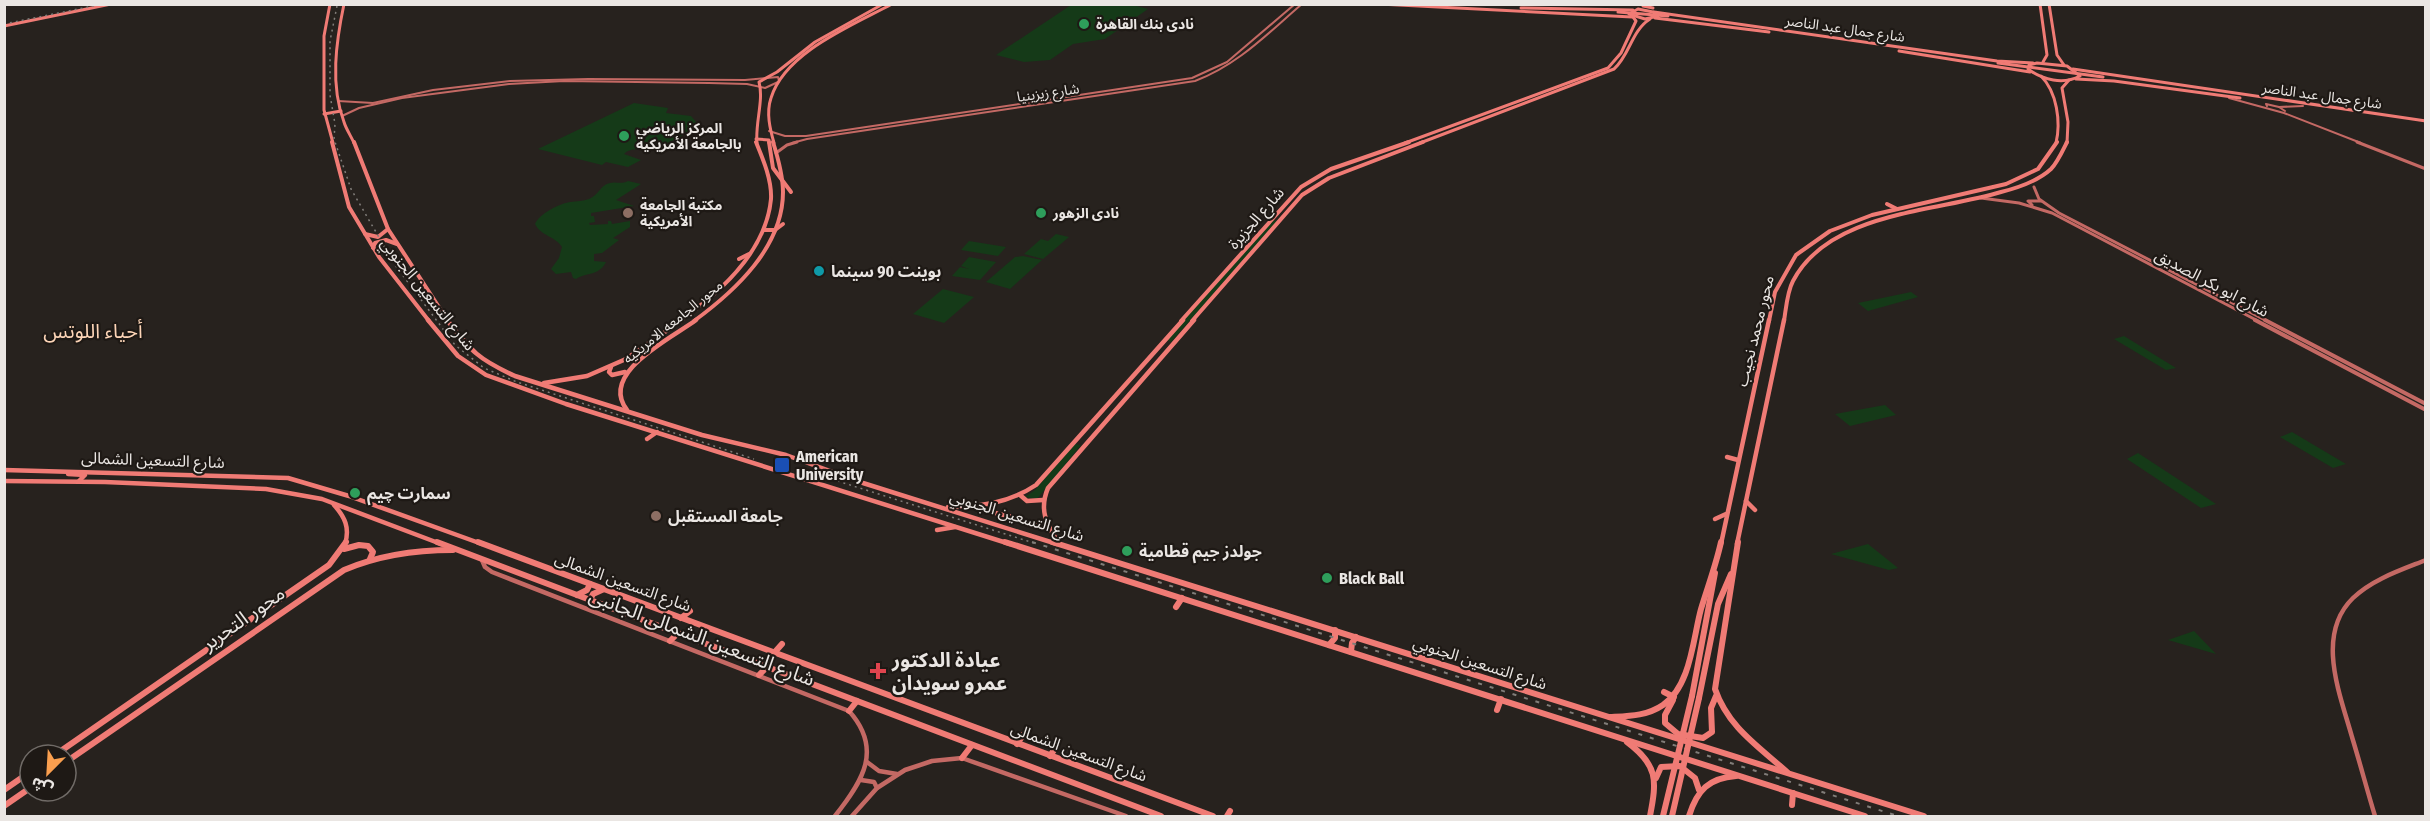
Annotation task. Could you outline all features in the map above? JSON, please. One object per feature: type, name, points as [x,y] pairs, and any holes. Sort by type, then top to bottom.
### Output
[{"type":"main road","points":[[4,24],[35,20],[96,4]]},
{"type":"main road","name":"شارع التسعين الجنوبي","points":[[330,4],[324,36],[324,114],[347,202],[373,248],[432,325],[458,356],[471,367],[506,384],[1865,816]]},
{"type":"main road","name":"شارع التسعين الجنوبي","points":[[344,4],[337,50],[338,101],[388,229],[436,306],[466,347],[493,366],[702,435],[798,459],[863,483],[1058,542],[1600,716],[1924,816]]},
{"type":"main road","points":[[773,92],[767,90],[762,94],[759,82],[777,72],[811,44],[883,4]]},
{"type":"main road","name":"شارع زيزينيا","points":[[769,131],[784,136],[835,135],[975,112],[1176,84],[1201,76],[1227,62],[1294,4]]},
{"type":"main road","name":"شارع زيزينيا","points":[[1201,76],[1208,77],[1231,65],[1302,4]]},
{"type":"main road","points":[[1379,4],[1667,17]]},
{"type":"main road","points":[[1395,4],[1519,10]]},
{"type":"main road","points":[[2040,4],[2047,59]]},
{"type":"main road","points":[[2049,4],[2059,60]]},
{"type":"main road","points":[[4,24],[47,13],[109,5]]},
{"type":"main road","name":"محور الجامعه الامريكيه","points":[[627,410],[620,399],[619,390],[628,372],[706,313],[734,288],[761,255],[775,230],[783,203],[781,177],[769,131],[767,111],[779,82],[787,71],[809,54],[892,5]]},
{"type":"main road","points":[[1634,18],[1615,62],[1622,63],[1645,22],[1658,16],[1653,9],[1644,5],[1638,9]]},
{"type":"main road","points":[[1617,13],[1653,9]]},
{"type":"main road","name":"شارع جمال عبد الناصر","points":[[1653,9],[1667,17],[1768,32],[2012,63],[2042,62],[2091,73],[2426,122]]},
{"type":"main road","points":[[1633,10],[1629,13],[1634,18]]},
{"type":"main road","points":[[1617,13],[1645,22]]},
{"type":"main road","name":"شارع جمال عبد الناصر","points":[[1634,18],[1667,17],[1789,32],[2017,68],[2041,76],[2069,80],[2096,79],[2426,122]]},
{"type":"main road","points":[[856,19],[864,20]]},
{"type":"main road","points":[[1256,37],[1262,38]]},
{"type":"main road","points":[[1893,49],[2245,95]]},
{"type":"main road","points":[[2042,62],[2047,59],[2059,60],[2080,75],[2076,79]]},
{"type":"main road","name":"شارع الجزيرة","points":[[1043,500],[1048,488],[1296,202],[1311,188],[1329,178],[1598,72],[1615,62]]},
{"type":"main road","name":"شارع الجزيرة","points":[[942,507],[997,504],[1020,495],[1036,484],[1301,187],[1327,171],[1450,127],[1463,128],[1572,87],[1622,63]]},
{"type":"main road","points":[[2012,63],[2017,68]]},
{"type":"main road","points":[[2030,72],[2028,66],[2032,63]]},
{"type":"main road","points":[[777,72],[787,71]]},
{"type":"main road","points":[[2091,73],[2089,76],[2096,79]]},
{"type":"main road","points":[[2041,76],[2052,88],[2058,134],[2054,151],[2047,149]]},
{"type":"main road","points":[[338,101],[356,104],[470,86],[552,81],[748,82],[777,77],[779,82],[769,87],[759,87],[748,82]]},
{"type":"main road","points":[[2103,78],[2217,95],[2273,109],[2426,168]]},
{"type":"main road","points":[[2062,88],[2069,80]]},
{"type":"main road","points":[[2052,88],[2055,86],[2062,88]]},
{"type":"main road","points":[[2062,88],[2066,144],[2075,145]]},
{"type":"main road","points":[[324,114],[342,114],[359,108],[452,89]]},
{"type":"main road","name":"محور الجامعه الامريكيه","points":[[539,383],[575,379],[612,367],[650,344],[700,307],[728,281],[752,252],[764,230],[771,198],[765,159],[756,139],[757,110],[762,94]]},
{"type":"main road","points":[[2064,99],[2072,100]]},
{"type":"main road","points":[[356,104],[355,106],[359,108]]},
{"type":"main road","points":[[2273,109],[2266,104],[2279,107],[2303,106]]},
{"type":"main road","points":[[2279,107],[2286,112],[2374,145],[2426,168]]},
{"type":"main road","points":[[2065,110],[2074,112]]},
{"type":"main road","name":"شارع زيزينيا","points":[[776,153],[787,145],[806,137],[967,114]]},
{"type":"main road","points":[[872,132],[879,128]]},
{"type":"main road","points":[[756,139],[769,140],[773,168],[791,192]]},
{"type":"main road","name":"محور محمد نجيب","points":[[1717,562],[1703,600],[1684,681],[1665,715],[1665,723],[1678,734],[1696,739],[1708,736],[1712,732],[1711,708],[1716,696],[1721,638],[1766,379],[1774,365],[1792,282],[1802,265],[1822,246],[1848,231],[1878,219],[1980,198],[2016,188],[2050,170],[2061,158],[2066,144]]},
{"type":"main road","name":"محور محمد نجيب","points":[[1672,816],[1726,514],[1770,315],[1784,271],[1815,237],[1858,219],[2004,184],[2030,173],[2054,151]]},
{"type":"main road","points":[[2024,171],[2030,173]]},
{"type":"main road","points":[[2004,184],[2008,188],[2016,188]]},
{"type":"main road","points":[[2034,187],[2035,194],[2041,202]]},
{"type":"main road","points":[[1983,190],[1998,189],[2003,192]]},
{"type":"main road","name":"شارع ابو بكر الصديق","points":[[1980,198],[2010,201],[2040,208],[2426,410]]},
{"type":"main road","points":[[1287,200],[1296,202]]},
{"type":"main road","points":[[2040,208],[2028,201],[2041,202]]},
{"type":"main road","name":"شارع ابو بكر الصديق","points":[[2041,202],[2426,404]]},
{"type":"main road","points":[[1887,204],[1897,209]]},
{"type":"main road","points":[[767,221],[778,221]]},
{"type":"main road","points":[[764,230],[775,230],[783,224]]},
{"type":"main road","points":[[363,233],[376,237],[384,234],[388,229]]},
{"type":"main road","points":[[373,248],[375,243],[382,240],[397,244]]},
{"type":"main road","points":[[739,259],[752,252]]},
{"type":"main road","points":[[2193,287],[2199,285]]},
{"type":"main road","points":[[734,288],[741,289]]},
{"type":"main road","points":[[1762,313],[1770,315]]},
{"type":"main road","points":[[1162,342],[1173,344]]},
{"type":"main road","points":[[1157,348],[1163,347],[1167,350]]},
{"type":"main road","points":[[1759,365],[1767,369],[1774,365]]},
{"type":"main road","points":[[2343,366],[2350,365]]},
{"type":"main road","points":[[612,367],[609,372],[612,375],[628,372]]},
{"type":"main road","points":[[1755,382],[1759,378],[1766,379]]},
{"type":"main road","points":[[1109,401],[1119,406]]},
{"type":"main road","points":[[647,439],[657,432]]},
{"type":"main road","points":[[1727,457],[1738,460]]},
{"type":"main road","name":"شارع التسعين الشمالى","points":[[4,470],[288,478],[302,481],[590,584],[1213,816]]},
{"type":"main road","points":[[48,471],[86,476],[76,482]]},
{"type":"main road","name":"شارع التسعين الشمالى","points":[[4,481],[266,489],[311,496],[1161,816]]},
{"type":"main road","points":[[260,496],[266,489]]},
{"type":"main road","points":[[1020,495],[1027,501],[1043,500],[1042,513],[1058,542]]},
{"type":"main road","points":[[1746,501],[1755,510]]},
{"type":"main road","points":[[332,503],[347,521],[348,533],[343,549]]},
{"type":"main road","points":[[970,507],[1017,518],[1050,530]]},
{"type":"main road","points":[[1715,519],[1726,514]]},
{"type":"main road","points":[[937,530],[956,527]]},
{"type":"main road","points":[[343,549],[359,545],[369,546],[374,552],[370,559]]},
{"type":"main road","name":"محور التحرير","points":[[68,743],[310,579],[332,563],[343,549]]},
{"type":"main road","name":"محور التحرير","points":[[78,754],[320,584],[344,570],[370,559],[411,550],[457,551]]},
{"type":"main road","name":"شارع التسعين الشمالى الجانبى","points":[[482,560],[484,567],[492,572],[849,711]]},
{"type":"main road","points":[[2375,816],[2335,678],[2334,637],[2339,617],[2350,600],[2365,586],[2385,575],[2426,560]]},
{"type":"main road","name":"محور محمد نجيب","points":[[1663,816],[1718,604],[1732,569]]},
{"type":"main road","points":[[577,595],[587,590],[590,584]]},
{"type":"main road","points":[[590,600],[593,594],[604,590]]},
{"type":"main road","points":[[1176,607],[1182,598]]},
{"type":"main road","points":[[681,618],[690,610]]},
{"type":"main road","points":[[1329,645],[1335,639],[1335,630]]},
{"type":"main road","points":[[670,641],[678,633]]},
{"type":"main road","points":[[1351,652],[1352,642],[1356,637]]},
{"type":"main road","points":[[774,653],[782,644]]},
{"type":"main road","points":[[759,675],[767,667]]},
{"type":"main road","points":[[1664,692],[1674,697]]},
{"type":"main road","points":[[1716,696],[1726,715],[1737,728],[1790,775]]},
{"type":"main road","points":[[1600,716],[1634,716],[1652,711],[1674,697]]},
{"type":"main road","points":[[1497,710],[1501,699]]},
{"type":"main road","points":[[835,816],[860,781],[866,761],[867,737],[856,717],[849,711],[857,701]]},
{"type":"main road","points":[[1017,744],[1023,735]]},
{"type":"main road","points":[[1619,738],[1643,756],[1654,770],[1656,778]]},
{"type":"main road","points":[[962,758],[972,745]]},
{"type":"main road","points":[[1050,756],[1056,747]]},
{"type":"main road","points":[[852,816],[877,788],[899,774],[932,761],[970,758],[1126,816]]},
{"type":"main road","points":[[866,761],[879,771],[899,774]]},
{"type":"main road","points":[[1650,816],[1656,778],[1661,767],[1678,765],[1690,772],[1699,790]]},
{"type":"main road","points":[[1689,816],[1699,790],[1719,778],[1739,776]]},
{"type":"main road","points":[[4,790],[18,780]]},
{"type":"main road","points":[[860,781],[873,782],[877,788]]},
{"type":"main road","points":[[1792,805],[1793,793]]},
{"type":"main road","points":[[4,806],[18,796]]},
{"type":"green space","name":"نادى بنك القاهرة","points":[[1129,4],[1148,9],[1105,39],[1073,44],[1050,60],[1024,62],[996,55],[1071,5]]},
{"type":"green space","name":"المركز الرياضي بالجامعة الأمريكية","points":[[634,103],[668,108],[666,113],[691,116],[697,123],[688,132],[670,142],[627,152],[624,154],[641,160],[628,167],[606,162],[602,165],[538,149]]},
{"type":"green space","points":[[628,181],[641,184],[616,200],[634,206],[591,213],[595,222],[589,223],[590,225],[608,224],[608,221],[612,224],[630,221],[630,227],[613,238],[619,240],[602,253],[594,254],[594,261],[606,262],[600,270],[576,279],[573,278],[571,272],[556,274],[551,269],[559,258],[562,247],[538,228],[535,224],[537,220],[561,205],[589,199],[607,184]]},
{"type":"green space","points":[[1273,220],[1277,221],[1171,342],[1166,340]]},
{"type":"green space","points":[[1056,234],[1069,237],[1043,259],[1024,254],[1041,239],[1048,241]]},
{"type":"green space","points":[[969,241],[1006,247],[998,256],[961,250]]},
{"type":"green space","points":[[1023,256],[1042,260],[1010,289],[986,282],[1015,257]]},
{"type":"green space","points":[[969,257],[996,262],[980,280],[952,276],[960,267],[969,269],[961,266]]},
{"type":"green space","points":[[943,289],[974,297],[944,323],[913,314]]},
{"type":"green space","points":[[1911,292],[1918,297],[1868,311],[1858,303]]},
{"type":"green space","points":[[2124,336],[2176,368],[2166,370],[2114,339]]},
{"type":"green space","points":[[1885,405],[1896,415],[1850,426],[1835,414]]},
{"type":"green space","points":[[2292,432],[2346,464],[2333,468],[2280,437]]},
{"type":"green space","points":[[1075,444],[1081,445],[1037,499],[1025,497],[1035,490]]},
{"type":"green space","points":[[2138,453],[2216,504],[2201,508],[2127,459]]},
{"type":"green space","points":[[1868,544],[1898,568],[1889,570],[1831,554]]},
{"type":"green space","points":[[2194,631],[2216,654],[2168,640]]},
{"type":"railway","points":[[4,24],[103,4]]},
{"type":"railway","points":[[337,6],[330,41],[330,95],[335,124],[334,139],[351,189],[395,265],[455,345],[484,368],[517,382],[754,459]]},
{"type":"railway","points":[[809,472],[1037,544]]},
{"type":"railway","points":[[1032,542],[1898,816]]},
{"type":"place","name":"نادى بنك القاهرة","points":[[1084,24]]},
{"type":"place","name":"المركز الرياضي بالجامعة الأمريكية","points":[[624,136]]},
{"type":"place","name":"مكتبة الجامعة الأمريكية","points":[[628,213]]},
{"type":"place","name":"نادى الزهور","points":[[1041,213]]},
{"type":"place","name":"بوينت 90 سينما","points":[[819,271]]},
{"type":"place","name":"American University","points":[[782,465]]},
{"type":"place","name":"سمارت چيم","points":[[355,493]]},
{"type":"place","name":"جامعة المستقبل","points":[[656,516]]},
{"type":"place","name":"جولدز جيم قطامية","points":[[1127,551]]},
{"type":"place","name":"Black Ball","points":[[1327,578]]},
{"type":"place","name":"عيادة الدكتور عمرو سويدان","points":[[878,671]]},
{"type":"district","name":"أحياء اللوتس","points":[[93,331]]}]
